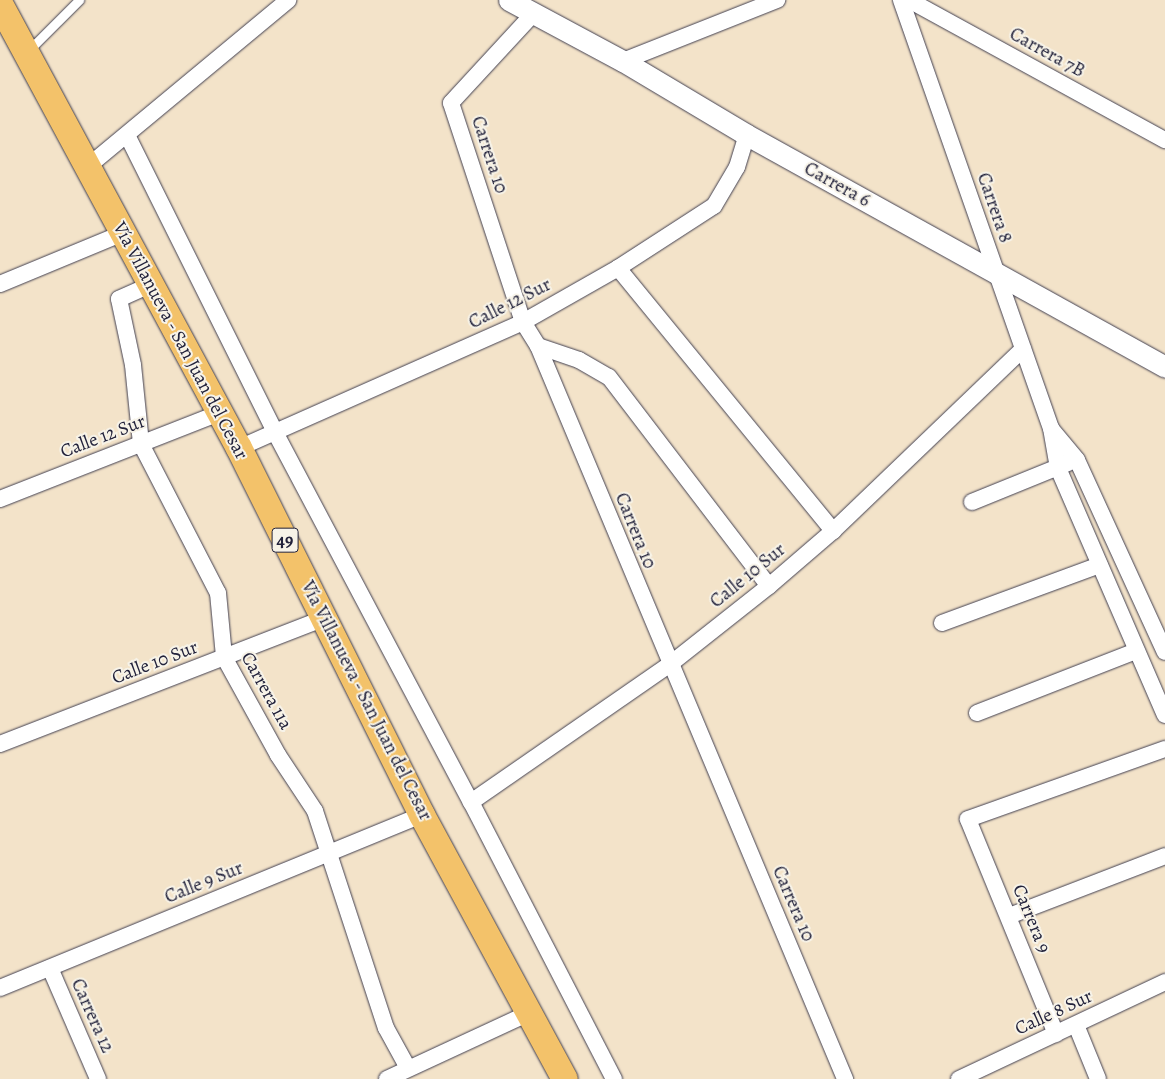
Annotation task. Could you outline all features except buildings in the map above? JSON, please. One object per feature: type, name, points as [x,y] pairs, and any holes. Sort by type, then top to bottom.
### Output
[{"type":"main road","name":"Vía Villanueva - San Juan del Cesar","points":[[4,19],[27,52],[86,168],[239,448],[422,815],[565,1079]]},
{"type":"street","points":[[86,168],[288,0]]},
{"type":"street","name":"Carrera 6","points":[[509,0],[623,61],[747,134],[1165,368]]},
{"type":"street","points":[[623,61],[777,0]]},
{"type":"street","name":"Carrera 8","points":[[901,0],[1050,428],[1058,468],[1136,652],[1164,710]]},
{"type":"street","name":"Carrera 7B","points":[[909,0],[1165,140]]},
{"type":"street","name":"Carrera 10","points":[[533,14],[451,103],[524,322],[538,346],[669,665],[846,1079]]},
{"type":"street","name":"Calle 12 Sur","points":[[239,448],[276,434],[524,322],[618,268],[714,206],[737,167],[747,134]]},
{"type":"street","points":[[126,135],[276,434],[472,802],[614,1079]]},
{"type":"street","points":[[0,284],[123,233]]},
{"type":"street","points":[[618,268],[833,532]]},
{"type":"street","name":"Carrera 11a","points":[[150,285],[119,299],[134,365],[141,444],[218,594],[224,657],[278,755],[315,811],[386,1028],[408,1068]]},
{"type":"street","points":[[538,346],[579,360],[609,377],[769,586]]},
{"type":"street","name":"Calle 10 Sur","points":[[472,802],[669,665],[769,586],[833,532],[1023,349]]},
{"type":"street","name":"Calle 12 Sur","points":[[0,499],[220,413]]},
{"type":"street","name":"Carrera 8","points":[[1050,428],[1077,460],[1165,652]]},
{"type":"street","points":[[972,502],[1077,460]]},
{"type":"street","points":[[942,623],[1100,565]]},
{"type":"street","name":"Calle 10 Sur","points":[[0,744],[325,618]]},
{"type":"street","points":[[977,713],[1136,652]]},
{"type":"street","name":"Carrera 9","points":[[1056,1034],[968,819],[1165,749]]},
{"type":"street","name":"Calle 9 Sur","points":[[0,988],[422,815]]},
{"type":"street","points":[[1009,916],[1165,856]]},
{"type":"street","name":"Carrera 12","points":[[50,968],[98,1079]]},
{"type":"street","name":"Calle 8 Sur","points":[[959,1079],[1165,982]]},
{"type":"street","points":[[387,1079],[529,1013]]},
{"type":"street","points":[[1076,1025],[1098,1079]]},
{"type":"lane","points":[[27,52],[80,0]]}]
